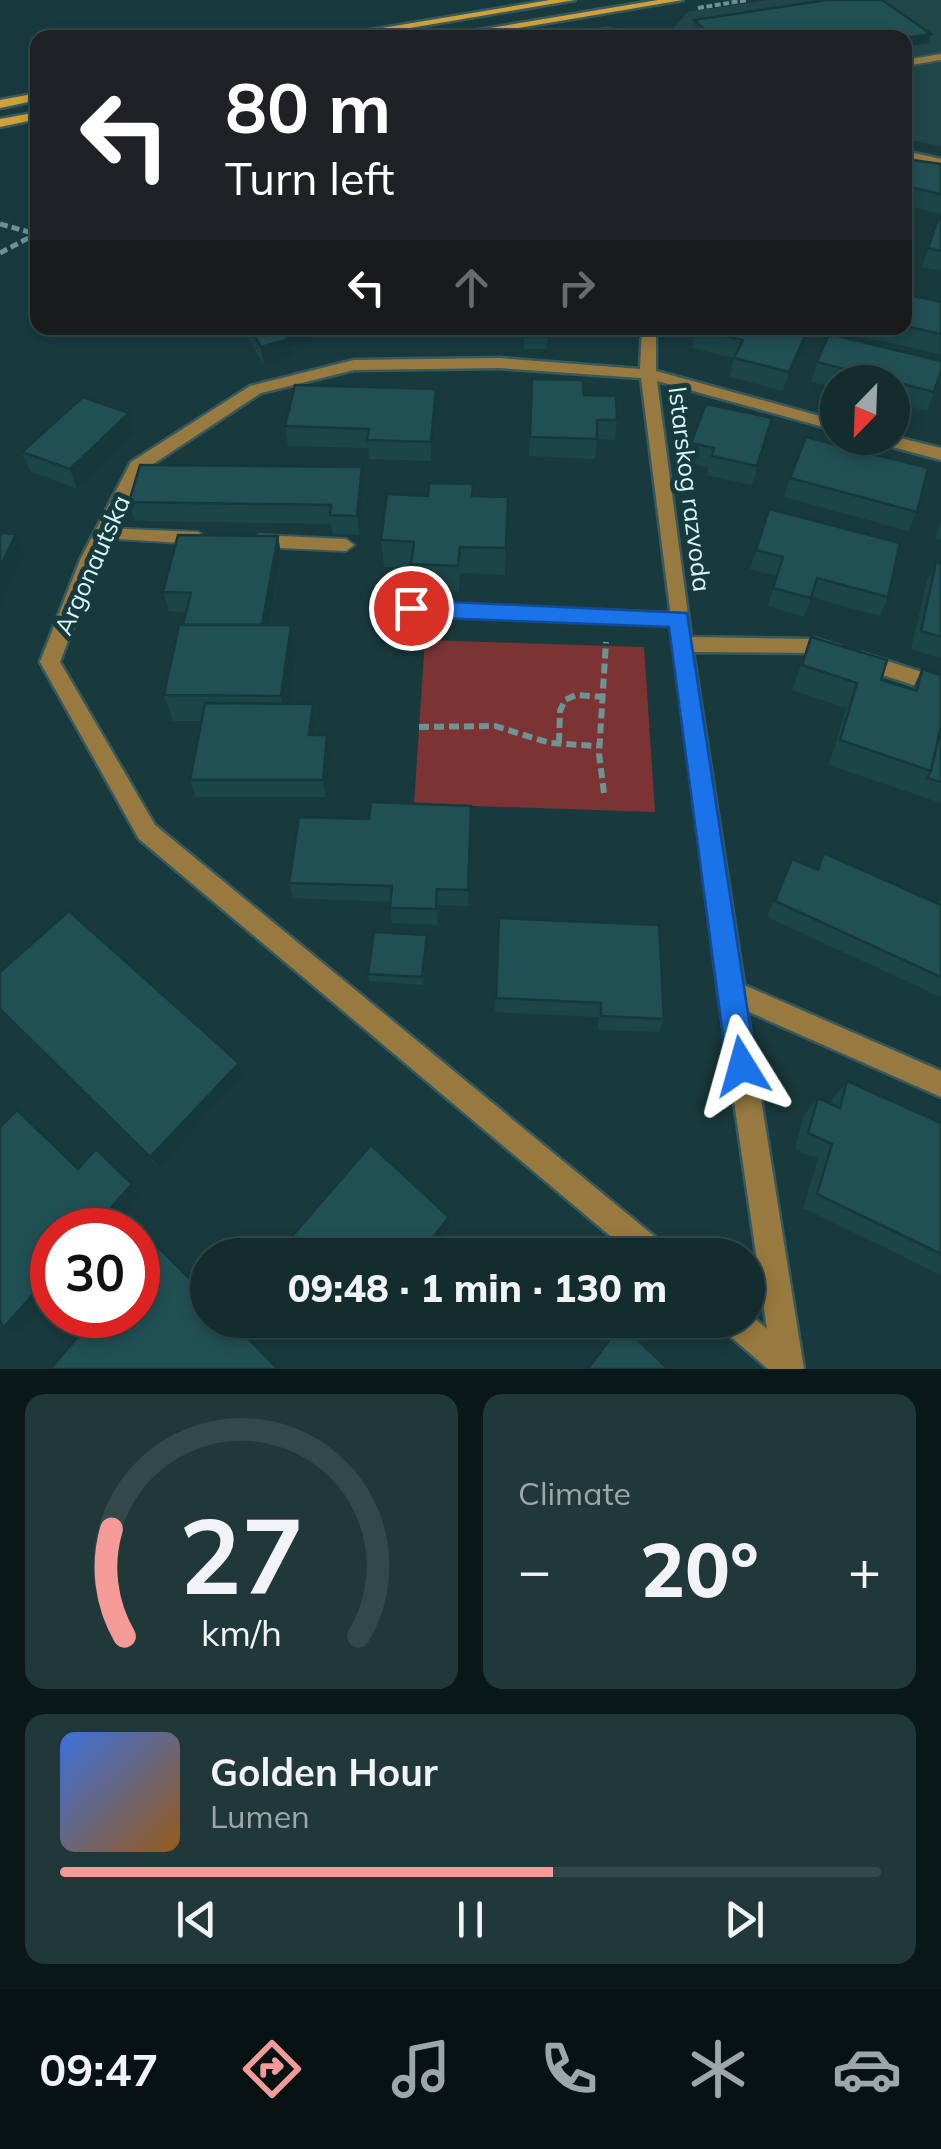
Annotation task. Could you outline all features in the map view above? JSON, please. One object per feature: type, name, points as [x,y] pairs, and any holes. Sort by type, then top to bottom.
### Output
[{"type":"main road","points":[[378,30],[570,0]]},
{"type":"main road","points":[[486,30],[678,0]]},
{"type":"main road","points":[[0,104],[30,98]]},
{"type":"main road","points":[[0,123],[30,117]]},
{"type":"street","points":[[912,157],[941,163]]},
{"type":"street","name":"Istarskog razvoda","points":[[648,335],[648,374],[682,644],[730,991],[789,1368]]},
{"type":"street","name":"Argonautska","points":[[634,1238],[147,832],[50,662],[103,533],[137,466],[256,390],[354,365],[499,363],[648,374],[820,421]]},
{"type":"street","points":[[910,446],[941,454]]},
{"type":"street","points":[[682,644],[816,646],[941,686]]},
{"type":"street","points":[[730,991],[941,1084]]},
{"type":"street","points":[[754,1338],[789,1368]]},
{"type":"lane","points":[[912,62],[941,57]]},
{"type":"lane","points":[[103,533],[215,539]]},
{"type":"lane","points":[[234,540],[346,545]]},
{"type":"lane","points":[[411,608],[679,619]]},
{"type":"path","points":[[0,224],[30,232]]},
{"type":"path","points":[[0,253],[30,237]]},
{"type":"path","points":[[602,616],[608,683],[596,764],[604,793]]},
{"type":"path","points":[[559,743],[560,710],[565,700],[576,695],[606,697]]},
{"type":"path","points":[[419,727],[496,726],[559,743],[597,746]]},
{"type":"shaded area","points":[[767,0],[941,0],[941,146],[912,140],[912,30],[671,30],[688,12]]},
{"type":"shaded area","points":[[425,640],[644,647],[655,812],[414,804]]},
{"type":"building","points":[[827,0],[882,0],[931,34],[912,37],[912,30],[705,30],[694,20]]},
{"type":"building","points":[[609,25],[630,30],[586,30]]},
{"type":"building","points":[[912,160],[941,164],[941,194],[912,188]]},
{"type":"building","points":[[941,219],[941,251],[928,248]]},
{"type":"building","points":[[912,296],[941,302],[941,334],[912,328]]},
{"type":"building","points":[[254,335],[287,335],[289,339],[261,347]]},
{"type":"building","points":[[722,335],[805,335],[789,372],[734,358],[743,340]]},
{"type":"building","points":[[829,335],[833,335],[941,361],[941,371],[934,392],[910,386],[910,365],[817,362]]},
{"type":"building","points":[[532,379],[583,380],[584,395],[616,396],[617,420],[597,420],[597,439],[530,437]]},
{"type":"building","points":[[295,385],[436,389],[431,442],[367,440],[369,429],[285,426]]},
{"type":"building","points":[[83,397],[129,413],[70,469],[22,452]]},
{"type":"building","points":[[706,404],[772,418],[757,466],[712,456],[714,448],[691,443]]},
{"type":"building","points":[[806,437],[820,441],[820,455],[877,455],[928,468],[917,512],[790,478]]},
{"type":"building","points":[[140,465],[362,467],[357,516],[330,515],[331,505],[129,502]]},
{"type":"building","points":[[429,483],[473,484],[472,496],[508,497],[506,548],[460,547],[458,566],[411,564],[414,542],[381,540],[387,494],[428,496]]},
{"type":"building","points":[[769,509],[900,543],[888,597],[817,578],[811,598],[773,588],[783,557],[756,550]]},
{"type":"building","points":[[0,533],[16,534],[0,567]]},
{"type":"building","points":[[178,535],[278,536],[262,625],[183,625],[191,593],[163,592]]},
{"type":"building","points":[[936,562],[941,564],[941,637],[921,631]]},
{"type":"building","points":[[179,625],[291,625],[281,696],[164,695]]},
{"type":"building","points":[[811,637],[887,660],[881,680],[917,691],[922,669],[941,675],[941,727],[931,771],[840,740],[857,683],[802,665]]},
{"type":"building","points":[[205,703],[313,704],[309,735],[327,735],[323,780],[190,780]]},
{"type":"building","points":[[941,727],[941,782],[927,778]]},
{"type":"building","points":[[371,802],[471,806],[468,890],[437,889],[436,909],[390,908],[392,886],[289,883],[299,817],[369,819]]},
{"type":"building","points":[[824,853],[941,905],[941,977],[775,901],[792,859],[818,870]]},
{"type":"building","points":[[69,911],[239,1063],[150,1157],[0,1009],[0,972]]},
{"type":"building","points":[[499,918],[659,925],[664,1019],[601,1016],[601,1003],[496,998]]},
{"type":"building","points":[[374,932],[427,935],[422,977],[368,974]]},
{"type":"building","points":[[847,1081],[941,1123],[941,1254],[817,1194],[832,1144],[808,1133],[818,1098],[840,1108]]},
{"type":"building","points":[[17,1110],[78,1169],[96,1149],[132,1184],[111,1208],[30,1208],[30,1298],[4,1327],[0,1322],[0,1127]]},
{"type":"building","points":[[371,1145],[449,1217],[432,1238],[291,1238]]},
{"type":"building","points":[[160,1249],[190,1279],[190,1338],[248,1338],[278,1369],[50,1369],[77,1338],[160,1338]]},
{"type":"building","points":[[611,1338],[636,1338],[668,1369],[588,1369]]},
{"type":"route","points":[[411,608],[679,619],[742,1066]]}]
